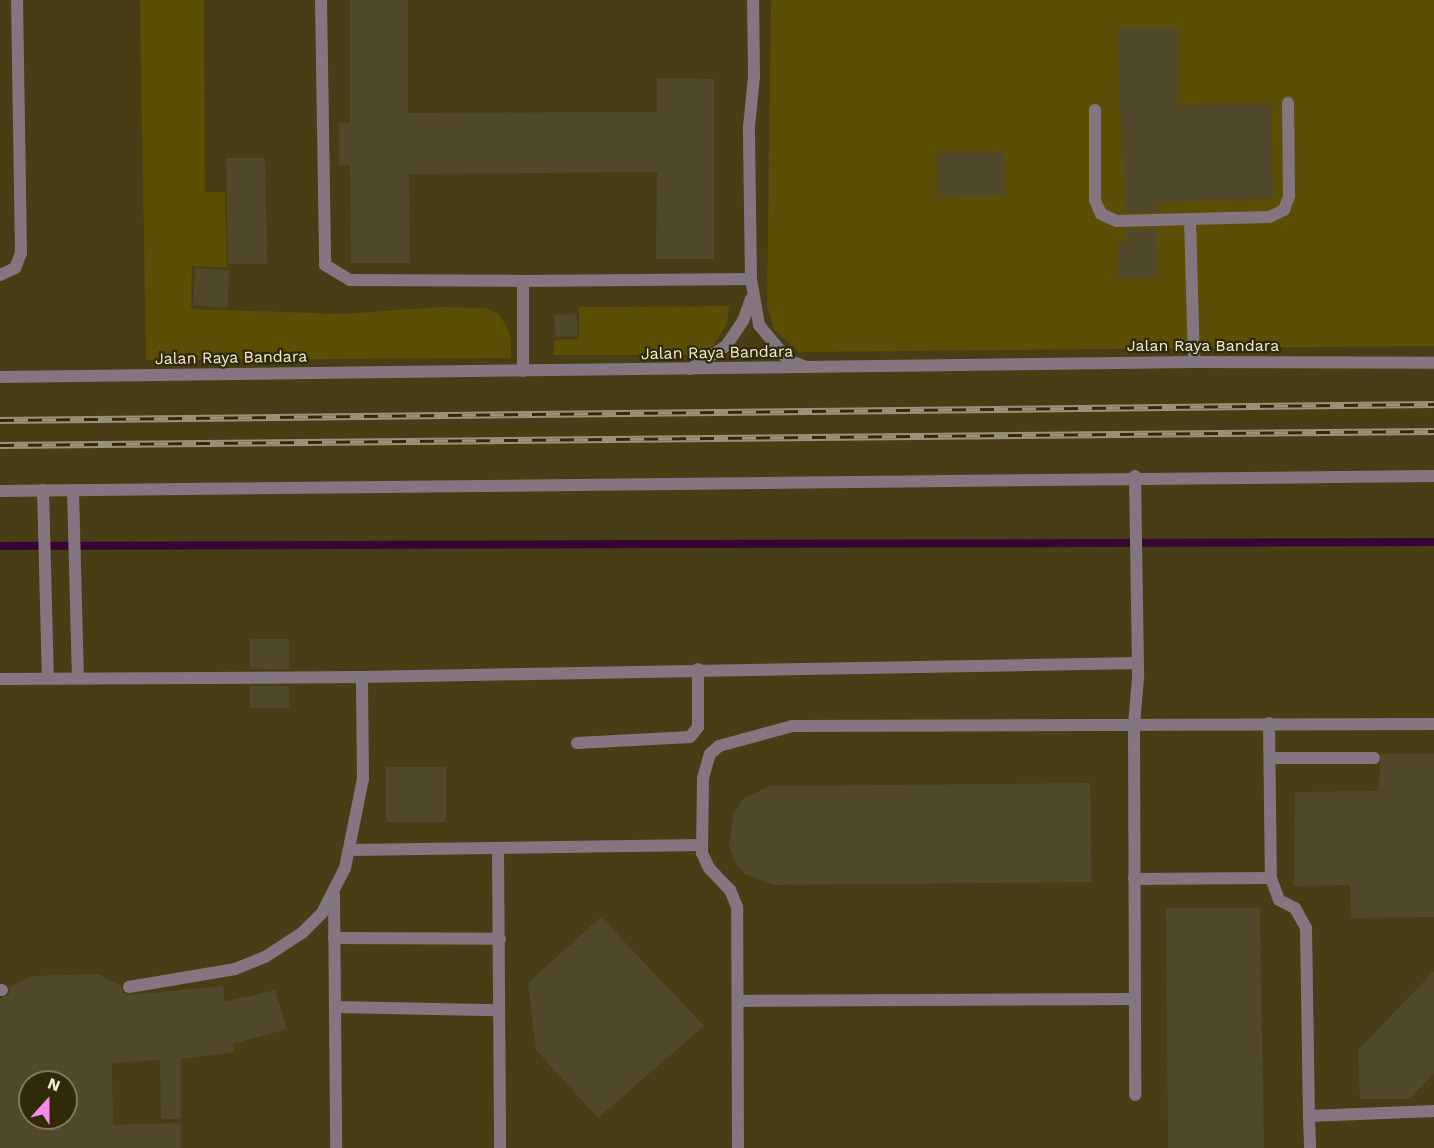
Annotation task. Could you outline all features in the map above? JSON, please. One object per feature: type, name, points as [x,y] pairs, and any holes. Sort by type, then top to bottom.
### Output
[{"type":"street","points":[[0,275],[15,268],[21,253],[17,0]]},
{"type":"street","points":[[321,0],[325,265],[350,280],[751,279]]},
{"type":"street","points":[[753,0],[749,127],[751,298],[759,326],[779,352],[788,360],[812,369]]},
{"type":"street","points":[[1095,110],[1095,200],[1101,214],[1117,221],[1269,217],[1284,210],[1289,196],[1288,103]]},
{"type":"street","points":[[1190,219],[1194,362]]},
{"type":"street","points":[[523,281],[523,372]]},
{"type":"street","points":[[688,370],[726,345],[743,321],[751,298]]},
{"type":"street","name":"Jalan Raya Bandara","points":[[0,378],[812,369],[1194,362],[1434,363]]},
{"type":"street","points":[[1135,476],[1138,663],[1134,725],[1135,1095]]},
{"type":"street","points":[[0,491],[1135,476],[1434,476]]},
{"type":"street","points":[[43,490],[48,677]]},
{"type":"street","points":[[73,490],[78,676]]},
{"type":"street","points":[[0,679],[78,676],[362,677],[698,669],[1138,663]]},
{"type":"street","points":[[577,743],[690,737],[699,721],[698,669]]},
{"type":"street","points":[[129,987],[213,974],[265,957],[302,933],[322,913],[334,891],[349,850],[363,779],[362,677]]},
{"type":"street","points":[[1269,723],[1271,878],[1279,900],[1295,908],[1306,928],[1310,1148]]},
{"type":"street","points":[[738,1148],[735,898],[709,868],[702,845],[705,766],[710,754],[729,740],[761,736],[792,726],[1434,724]]},
{"type":"street","points":[[1270,759],[1374,758]]},
{"type":"street","points":[[349,850],[702,845]]},
{"type":"street","points":[[498,848],[500,1148]]},
{"type":"street","points":[[1134,879],[1271,878]]},
{"type":"street","points":[[334,891],[336,1148]]},
{"type":"street","points":[[334,938],[500,939]]},
{"type":"street","points":[[738,1001],[1134,999]]},
{"type":"street","points":[[335,1007],[498,1010]]},
{"type":"street","points":[[1309,1116],[1434,1111]]},
{"type":"shaded area","points":[[0,0],[1434,0],[1434,1148],[0,1148]]},
{"type":"shaded area","points":[[140,0],[204,0],[205,192],[225,192],[227,268],[192,266],[191,309],[343,314],[441,307],[484,308],[497,313],[506,325],[511,338],[511,358],[146,360]]},
{"type":"shaded area","points":[[771,0],[1434,0],[1434,346],[799,352],[774,329],[767,306]]},
{"type":"shaded area","points":[[729,306],[727,324],[707,355],[554,355],[554,340],[579,339],[579,307]]},
{"type":"building","points":[[350,0],[408,0],[408,113],[657,112],[657,78],[714,79],[714,259],[656,259],[657,172],[409,174],[410,263],[351,263],[350,165],[339,165],[339,123],[350,123]]},
{"type":"building","points":[[1177,27],[1178,105],[1271,103],[1273,199],[1158,202],[1158,212],[1124,213],[1117,28]]},
{"type":"building","points":[[1004,151],[1005,195],[938,198],[936,153]]},
{"type":"building","points":[[226,158],[265,158],[267,264],[228,264]]},
{"type":"building","points":[[1158,228],[1157,278],[1117,278],[1117,242],[1125,242],[1125,229]]},
{"type":"building","points":[[195,268],[230,270],[227,308],[193,305]]},
{"type":"building","points":[[577,314],[578,336],[555,337],[554,315]]},
{"type":"building","points":[[250,639],[289,639],[289,669],[250,669]]},
{"type":"building","points":[[250,686],[289,686],[289,708],[250,708]]},
{"type":"building","points":[[1381,754],[1434,754],[1434,917],[1351,918],[1350,885],[1294,886],[1295,792],[1378,791]]},
{"type":"building","points":[[386,767],[446,767],[446,822],[386,822]]},
{"type":"building","points":[[1090,783],[1091,882],[774,885],[745,874],[734,861],[729,845],[734,812],[743,799],[770,786]]},
{"type":"building","points":[[1166,908],[1260,908],[1264,1148],[1168,1148]]},
{"type":"building","points":[[601,917],[704,1026],[598,1118],[536,1050],[528,983]]},
{"type":"building","points":[[1434,971],[1434,1073],[1409,1099],[1360,1099],[1358,1050]]},
{"type":"building","points":[[98,974],[121,986],[123,993],[130,995],[223,986],[225,1002],[275,990],[287,1029],[233,1044],[234,1052],[181,1059],[181,1119],[161,1119],[160,1060],[112,1063],[113,1125],[181,1123],[181,1148],[0,1148],[0,998],[9,995],[9,987],[32,976]]},
{"type":"waterway","points":[[0,546],[1434,542]]},
{"type":"railway","points":[[0,420],[1434,404]]},
{"type":"railway","points":[[0,445],[1434,431]]}]
